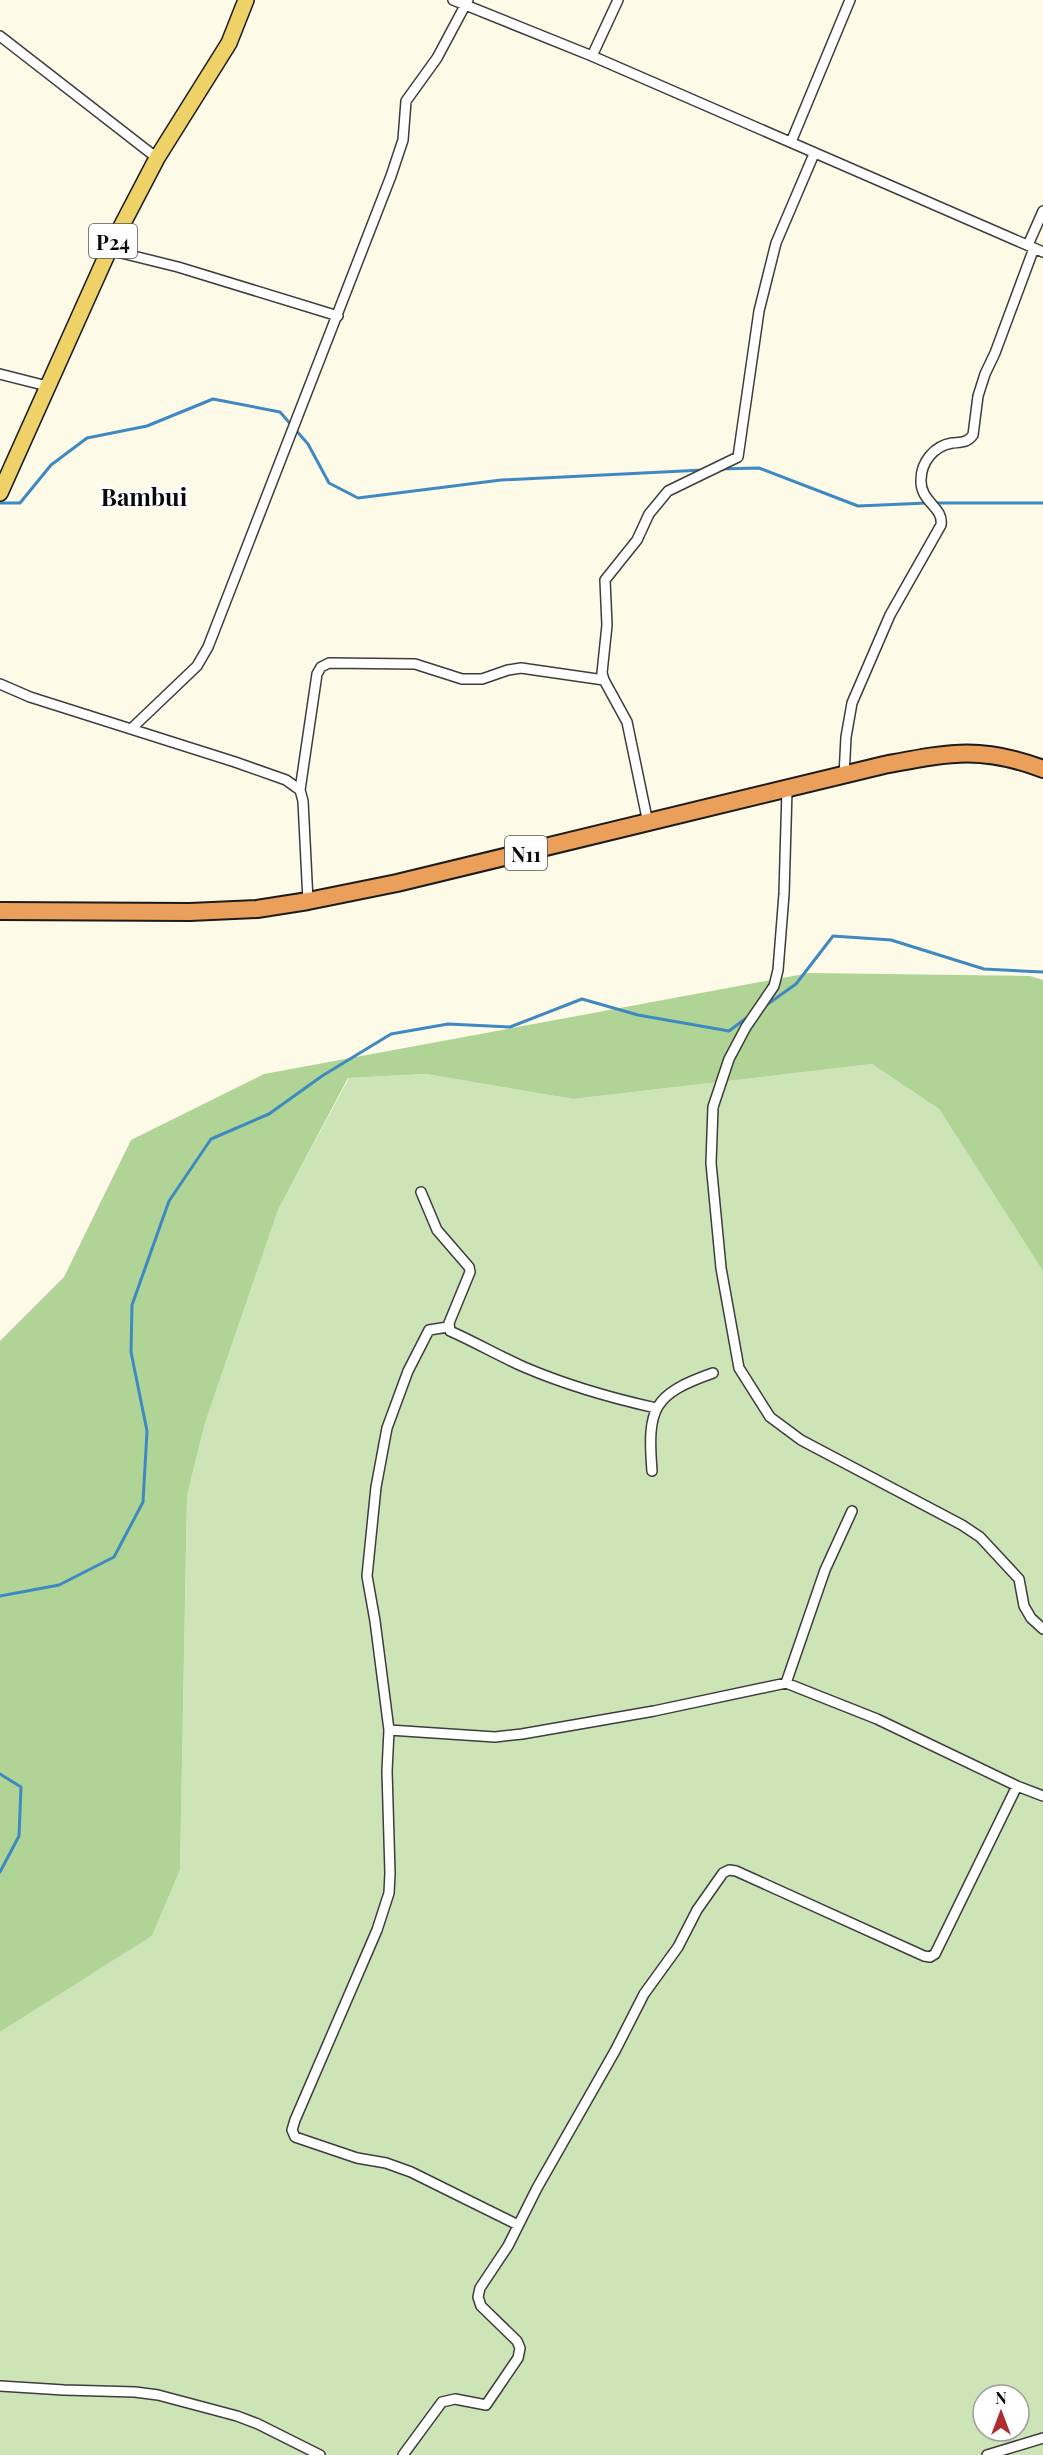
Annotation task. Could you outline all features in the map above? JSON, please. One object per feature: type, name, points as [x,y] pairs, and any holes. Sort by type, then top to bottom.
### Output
[{"type":"highway","name":"N11","points":[[0,911],[190,912],[257,909],[397,884],[896,763],[967,752],[993,754],[1043,769]]},
{"type":"main road","name":"P24","points":[[0,493],[46,386],[109,250],[157,158],[229,43],[246,0]]},
{"type":"street","points":[[453,0],[467,2],[1035,248]]},
{"type":"street","points":[[592,56],[618,0]]},
{"type":"street","points":[[791,142],[850,0]]},
{"type":"street","points":[[131,729],[197,666],[208,647],[338,316],[403,140],[406,101],[437,58],[467,2]]},
{"type":"street","points":[[0,36],[157,158]]},
{"type":"street","points":[[648,823],[627,722],[602,673],[608,625],[605,580],[637,540],[649,514],[668,491],[738,457],[759,311],[776,243],[814,154]]},
{"type":"street","points":[[844,776],[846,737],[852,703],[890,615],[941,525],[939,512],[925,498],[921,481],[924,461],[939,448],[951,443],[962,443],[973,435],[978,396],[1035,248],[1043,211]]},
{"type":"street","points":[[109,250],[178,267],[338,316]]},
{"type":"street","points":[[0,374],[46,386]]},
{"type":"street","points":[[308,901],[303,801],[300,790],[317,674],[321,667],[328,663],[415,664],[462,679],[482,679],[521,668],[604,680]]},
{"type":"street","points":[[0,684],[30,697],[236,762],[286,780],[300,790]]},
{"type":"street","points":[[787,790],[784,894],[778,970],[774,986],[746,1027],[729,1059],[713,1107],[711,1163],[721,1268],[739,1368],[770,1417],[801,1440],[962,1525],[980,1537],[1019,1579],[1024,1606],[1031,1618],[1043,1629]]},
{"type":"street","points":[[421,1192],[437,1230],[470,1272],[448,1328]]},
{"type":"street","points":[[448,1328],[523,1367],[591,1391],[656,1408]]},
{"type":"street","points":[[448,1328],[429,1330],[408,1371],[387,1428],[376,1487],[367,1576],[389,1730],[387,1771],[389,1893],[377,1930],[292,2130],[295,2137],[306,2142],[411,2172],[518,2225]]},
{"type":"street","points":[[652,1471],[650,1442],[656,1408],[682,1384],[713,1373]]},
{"type":"street","points":[[786,1683],[825,1570],[852,1511]]},
{"type":"street","points":[[389,1730],[495,1737],[522,1734],[654,1711],[786,1683],[877,1719],[1017,1786],[1043,1796]]},
{"type":"street","points":[[403,2455],[442,2402],[455,2399],[486,2405],[518,2358],[520,2348],[517,2341],[481,2306],[478,2297],[480,2288],[508,2246],[644,1994],[678,1947],[697,1910],[723,1873],[729,1870],[736,1871],[930,1957],[935,1954],[1017,1786]]},
{"type":"street","points":[[0,2386],[158,2395],[247,2420],[320,2455]]},
{"type":"street","points":[[987,2455],[1043,2438]]},
{"type":"green space","points":[[809,973],[1030,976],[1043,980],[1043,1271],[939,1109],[872,1064],[573,1099],[426,1074],[348,1078],[278,1210],[205,1423],[187,1496],[180,1870],[152,1936],[0,2032],[0,1341],[64,1277],[131,1140],[264,1074]]},
{"type":"green space","points":[[872,1064],[939,1109],[1043,1271],[1043,2455],[0,2455],[0,2032],[152,1936],[180,1870],[187,1496],[205,1423],[278,1210],[349,1078],[426,1074],[573,1099]]},
{"type":"waterway","points":[[0,503],[20,503],[51,465],[87,438],[147,426],[213,399],[280,412],[308,444],[329,483],[358,498],[501,480],[703,470]]},
{"type":"waterway","points":[[719,469],[759,468],[858,506],[927,503]]},
{"type":"waterway","points":[[934,503],[1043,503]]},
{"type":"waterway","points":[[765,1006],[796,984],[833,936],[891,940],[984,969],[1043,972]]},
{"type":"waterway","points":[[0,1596],[59,1585],[114,1557],[143,1502],[147,1431],[131,1352],[132,1305],[169,1201],[211,1139],[269,1114],[322,1076],[391,1034],[448,1024],[510,1027],[582,999],[638,1015],[729,1031],[749,1016]]},
{"type":"waterway","points":[[0,1774],[21,1787],[19,1836],[0,1872]]},
{"type":"district","name":"Bambui","points":[[144,496]]}]
